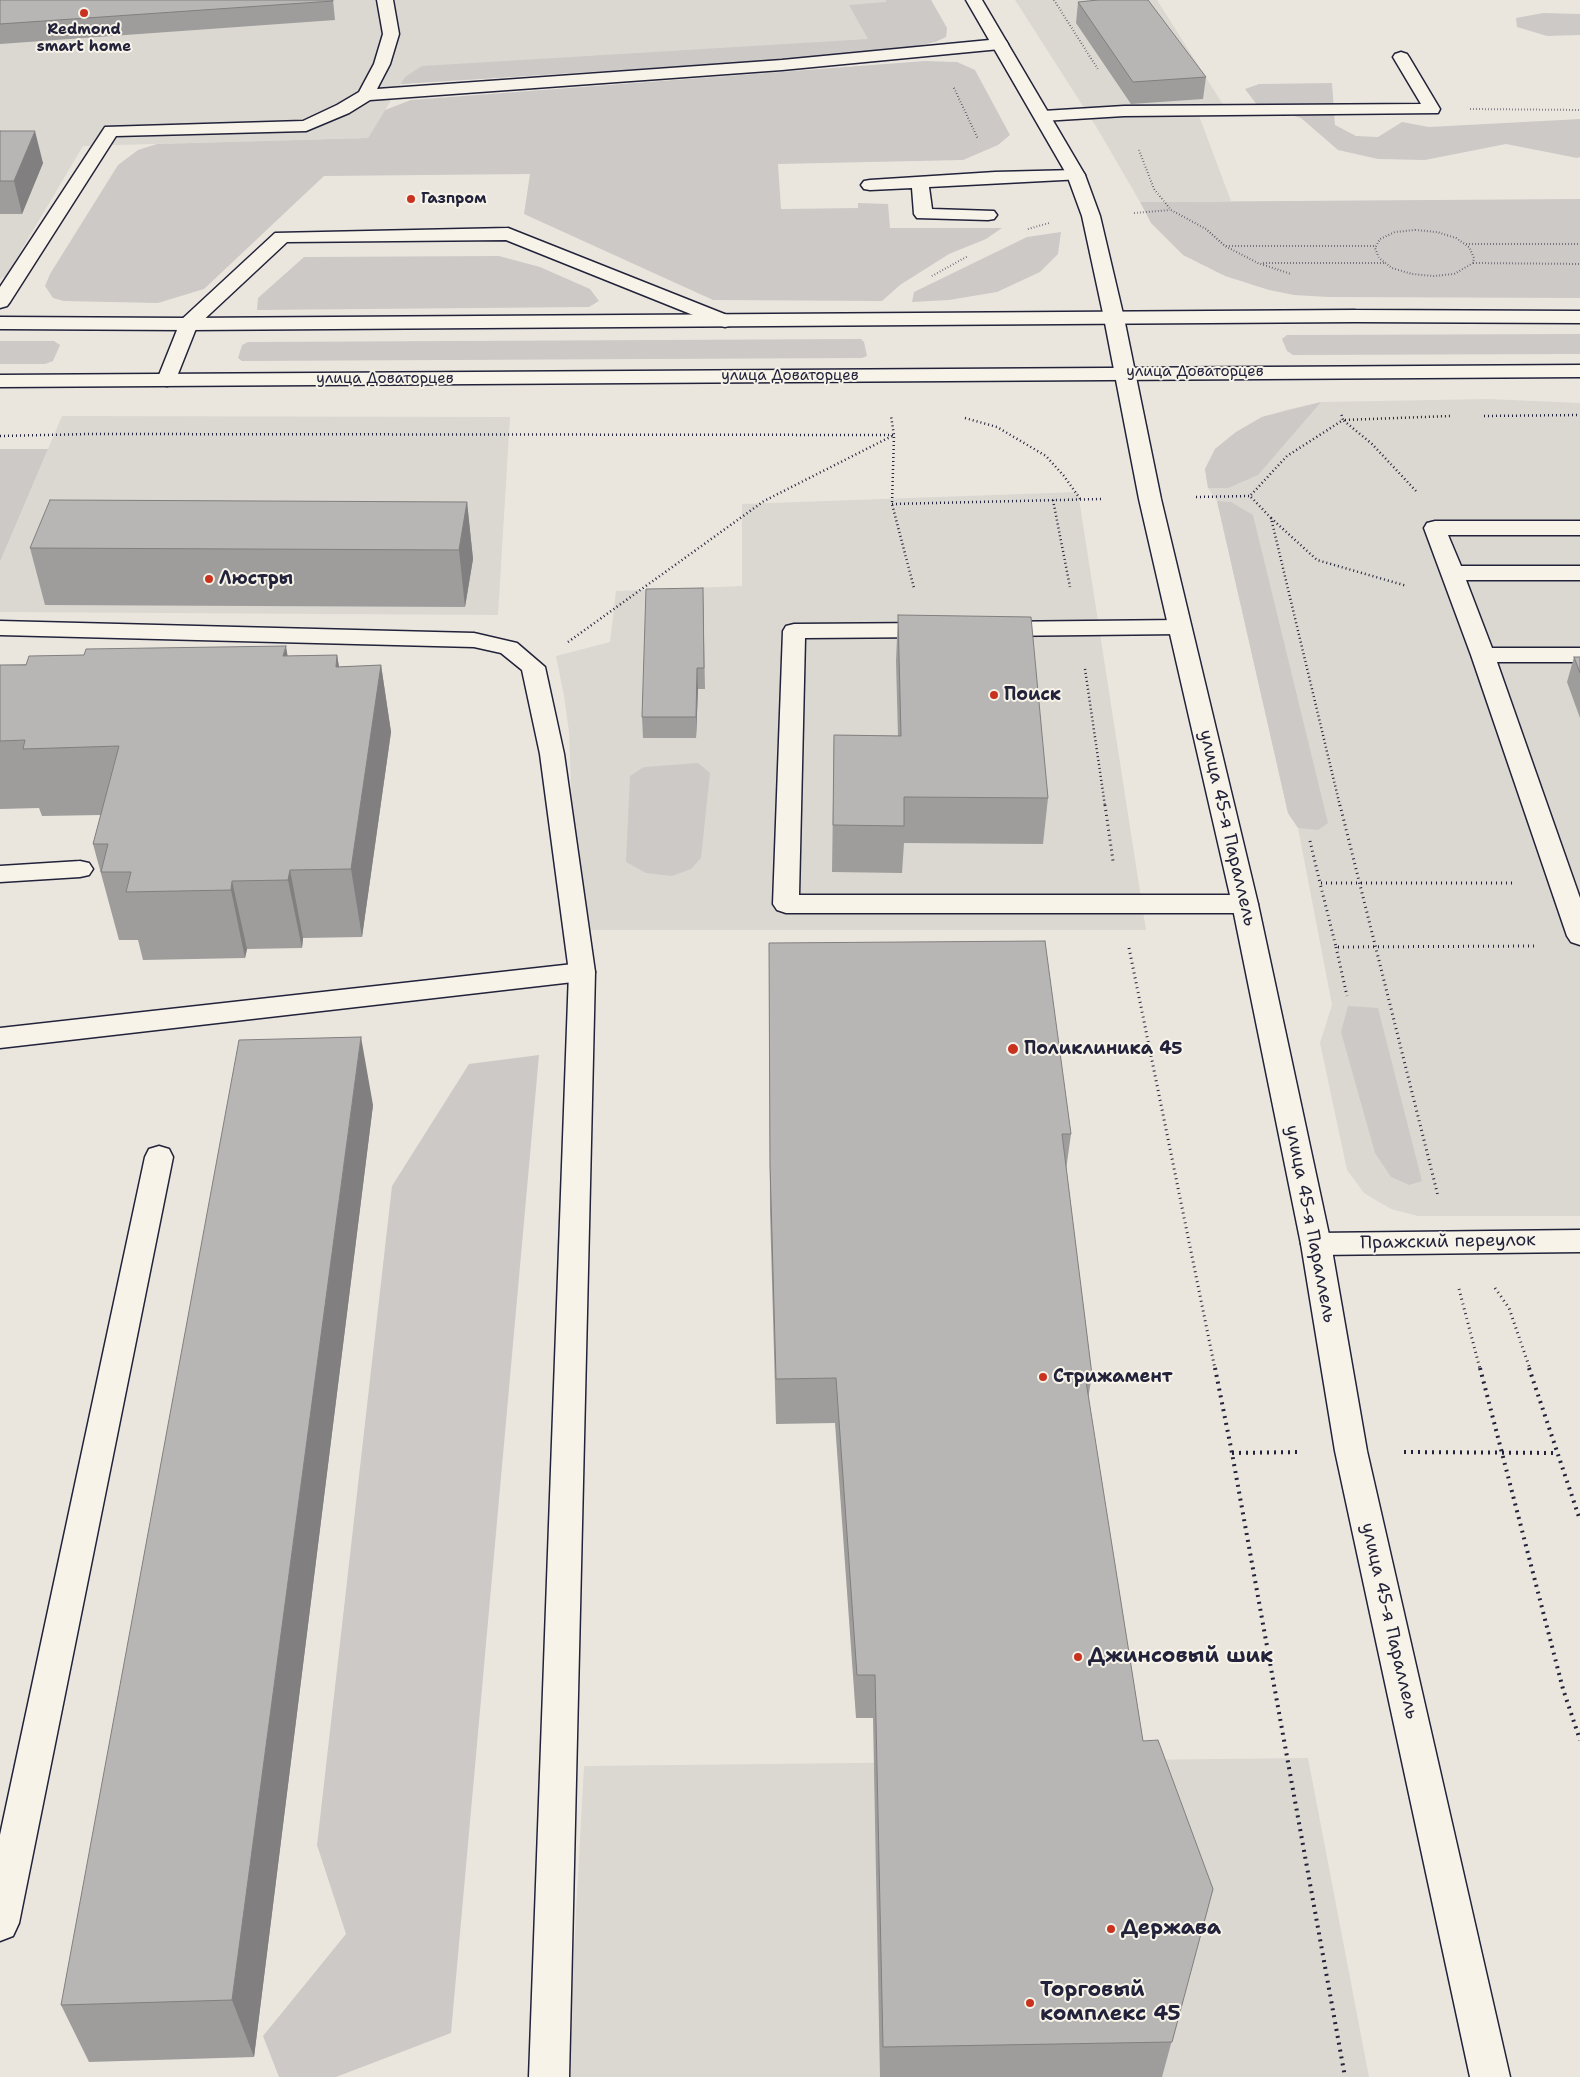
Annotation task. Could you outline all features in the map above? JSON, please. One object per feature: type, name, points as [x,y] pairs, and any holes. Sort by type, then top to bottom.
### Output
[{"type":"main road","points":[[366,95],[382,64],[391,34],[385,0]]},
{"type":"main road","name":"улица 45-я Параллель","points":[[974,0],[1076,175],[1091,216],[1126,373],[1150,498],[1246,904],[1316,1244],[1351,1451],[1490,2077]]},
{"type":"main road","points":[[0,302],[111,130],[306,126],[343,109],[366,95],[782,65],[1000,44]]},
{"type":"main road","points":[[1401,57],[1432,109]]},
{"type":"main road","points":[[1043,116],[1124,111],[1432,109]]},
{"type":"main road","points":[[870,185],[995,177],[1076,175]]},
{"type":"main road","points":[[920,183],[923,214],[988,215]]},
{"type":"main road","points":[[167,380],[188,324],[282,236],[508,234],[725,321]]},
{"type":"main road","points":[[0,323],[188,324],[1580,317]]},
{"type":"main road","name":"улица Доваторцев","points":[[0,381],[1580,371]]},
{"type":"main road","points":[[1580,528],[1434,528],[1483,655],[1580,936]]},
{"type":"main road","points":[[1452,573],[1580,573]]},
{"type":"main road","points":[[1180,627],[794,631],[786,904],[1246,904]]},
{"type":"main road","points":[[0,628],[474,640],[509,648],[533,667],[552,754],[582,972],[549,2077]]},
{"type":"main road","points":[[1483,655],[1580,655]]},
{"type":"main road","points":[[0,874],[80,869]]},
{"type":"main road","points":[[0,1038],[582,972]]},
{"type":"main road","points":[[0,1923],[159,1157]]},
{"type":"main road","name":"Пражский переулок","points":[[1316,1244],[1580,1241]]},
{"type":"path","points":[[1054,0],[1124,111],[1154,189],[1171,210],[1206,229],[1225,246],[1258,263],[1303,278],[1309,317]]},
{"type":"path","points":[[971,48],[940,58],[995,177]]},
{"type":"path","points":[[1432,109],[1580,110]]},
{"type":"path","points":[[1024,231],[1042,224],[1091,216],[1171,210]]},
{"type":"path","points":[[1415,230],[1437,232],[1456,238],[1465,244],[1469,247],[1474,258],[1473,263],[1454,274],[1434,276],[1412,274],[1392,268],[1379,258],[1376,246],[1380,239],[1395,232],[1415,230]]},
{"type":"path","points":[[1465,244],[1580,244]]},
{"type":"path","points":[[1225,246],[1376,246]]},
{"type":"path","points":[[883,320],[896,295],[975,253]]},
{"type":"path","points":[[1258,263],[1385,263]]},
{"type":"path","points":[[1473,263],[1580,264]]},
{"type":"path","points":[[1332,372],[1343,420],[1372,444],[1450,528]]},
{"type":"path","points":[[891,375],[890,412],[894,435],[892,504],[925,630]]},
{"type":"path","points":[[1454,416],[1343,420],[1287,456],[1250,496],[1317,560],[1462,602]]},
{"type":"path","points":[[1483,416],[1580,416]]},
{"type":"path","points":[[964,418],[997,427],[1046,456],[1064,476],[1081,500]]},
{"type":"path","points":[[0,436],[89,434],[894,435]]},
{"type":"path","points":[[533,667],[764,501],[894,435]]},
{"type":"path","points":[[892,504],[1053,500],[1079,628],[1120,904],[1232,1453],[1345,2077]]},
{"type":"path","points":[[1271,518],[1374,947],[1439,1197],[1456,1242],[1516,1510],[1563,1689],[1580,1740]]},
{"type":"path","points":[[1310,841],[1347,996]]},
{"type":"path","points":[[1320,882],[1562,883]]},
{"type":"path","points":[[1336,947],[1541,946]]},
{"type":"path","points":[[1456,1242],[1509,1308],[1580,1520]]},
{"type":"shaded area","points":[[0,0],[931,0],[947,28],[946,37],[935,42],[906,48],[775,60],[401,84],[368,138],[83,146],[6,276],[0,279]]},
{"type":"shaded area","points":[[886,0],[931,0],[947,28],[946,37],[935,42],[906,48],[775,60],[401,84],[405,77],[422,66],[868,39],[849,5],[886,2]]},
{"type":"shaded area","points":[[1015,0],[1157,0],[1224,106],[1195,105],[1231,201],[1140,202],[1097,128]]},
{"type":"shaded area","points":[[1543,13],[1580,14],[1580,35],[1547,36],[1517,27],[1516,18]]},
{"type":"shaded area","points":[[925,61],[957,62],[975,70],[1010,135],[998,145],[963,160],[778,164],[781,209],[858,208],[858,203],[888,204],[890,228],[1002,228],[986,239],[949,254],[900,285],[882,301],[713,300],[524,214],[530,174],[324,176],[204,289],[158,303],[64,301],[53,298],[45,286],[50,274],[118,165],[138,150],[157,144],[368,138],[385,110],[411,100]]},
{"type":"shaded area","points":[[1332,83],[1335,125],[1356,136],[1378,137],[1402,122],[1429,127],[1580,119],[1580,157],[1577,158],[1506,144],[1425,160],[1378,159],[1338,150],[1301,118],[1257,105],[1245,89],[1259,84]]},
{"type":"shaded area","points":[[1580,199],[1580,298],[1328,297],[1294,295],[1269,290],[1225,276],[1183,255],[1151,223],[1140,202]]},
{"type":"shaded area","points":[[1061,232],[1058,254],[1040,272],[997,292],[949,300],[912,302],[914,292],[1027,237]]},
{"type":"shaded area","points":[[499,256],[540,267],[590,289],[599,301],[589,307],[257,310],[258,298],[304,257]]},
{"type":"shaded area","points":[[1580,334],[1580,354],[1293,355],[1287,351],[1282,339],[1287,335]]},
{"type":"shaded area","points":[[861,339],[864,342],[867,356],[862,358],[242,361],[238,358],[242,345],[248,342]]},
{"type":"shaded area","points":[[0,341],[54,341],[60,345],[53,361],[45,364],[0,364]]},
{"type":"shaded area","points":[[1489,399],[1580,403],[1580,1216],[1418,1216],[1391,1209],[1364,1193],[1347,1170],[1320,1043],[1332,1005],[1298,828],[1288,813],[1217,501],[1208,488],[1205,469],[1215,449],[1236,432],[1262,417],[1286,410],[1321,402]]},
{"type":"shaded area","points":[[1321,402],[1258,475],[1228,488],[1208,488],[1205,469],[1215,449],[1236,432],[1262,417]]},
{"type":"shaded area","points":[[62,416],[510,417],[498,615],[0,612],[0,562]]},
{"type":"shaded area","points":[[0,449],[48,449],[0,562]]},
{"type":"shaded area","points":[[1078,492],[1146,930],[585,930],[575,890],[569,732],[556,656],[610,642],[616,591],[742,586],[742,504]]},
{"type":"shaded area","points":[[1217,501],[1231,502],[1253,515],[1328,823],[1318,830],[1298,828],[1288,813]]},
{"type":"shaded area","points":[[698,763],[710,773],[701,858],[691,869],[672,876],[646,873],[626,862],[630,776],[644,767]]},
{"type":"shaded area","points":[[1348,1006],[1378,1008],[1422,1181],[1409,1185],[1391,1177],[1375,1153],[1341,1032]]},
{"type":"shaded area","points":[[539,1055],[451,2033],[336,2077],[279,2077],[263,2036],[346,1934],[317,1845],[392,1186],[469,1064]]},
{"type":"shaded area","points":[[1308,1758],[1369,2077],[567,2077],[584,1766]]},
{"type":"building","points":[[0,0],[333,0],[333,1],[0,24]]},
{"type":"building","points":[[1148,0],[1206,77],[1133,82],[1078,2]]},
{"type":"building","points":[[0,131],[35,131],[14,181],[0,181]]},
{"type":"building","points":[[50,500],[467,502],[459,550],[30,548]]},
{"type":"building","points":[[703,588],[704,668],[697,668],[696,717],[642,717],[646,589]]},
{"type":"building","points":[[898,615],[1031,617],[1048,798],[904,797],[904,826],[833,825],[834,735],[901,736]]},
{"type":"building","points":[[286,646],[283,656],[337,655],[336,667],[381,665],[351,869],[290,870],[288,880],[232,881],[231,890],[126,892],[131,872],[101,872],[108,844],[93,844],[119,746],[23,749],[25,740],[0,741],[0,665],[26,665],[29,656],[84,655],[86,649]]},
{"type":"building","points":[[1574,657],[1580,657],[1580,673]]},
{"type":"building","points":[[1045,941],[1071,1134],[1062,1134],[1092,1375],[1085,1375],[1143,1741],[1158,1740],[1213,1889],[1172,2042],[883,2047],[875,1675],[857,1675],[836,1378],[776,1379],[770,1165],[769,943]]},
{"type":"building","points":[[361,1037],[232,2000],[61,2005],[239,1040]]},
{"type":"place","name":"Redmond smart home","points":[[84,13]]},
{"type":"place","name":"Газпром","points":[[411,199]]},
{"type":"place","name":"Люстры","points":[[209,579]]},
{"type":"place","name":"Поиск","points":[[994,695]]},
{"type":"place","name":"Поликлиника 45","points":[[1013,1049]]},
{"type":"place","name":"Стрижамент","points":[[1043,1377]]},
{"type":"place","name":"Джинсовый шик","points":[[1078,1657]]},
{"type":"place","name":"Держава","points":[[1111,1929]]},
{"type":"place","name":"Торговый комплекс 45","points":[[1030,2003]]}]
